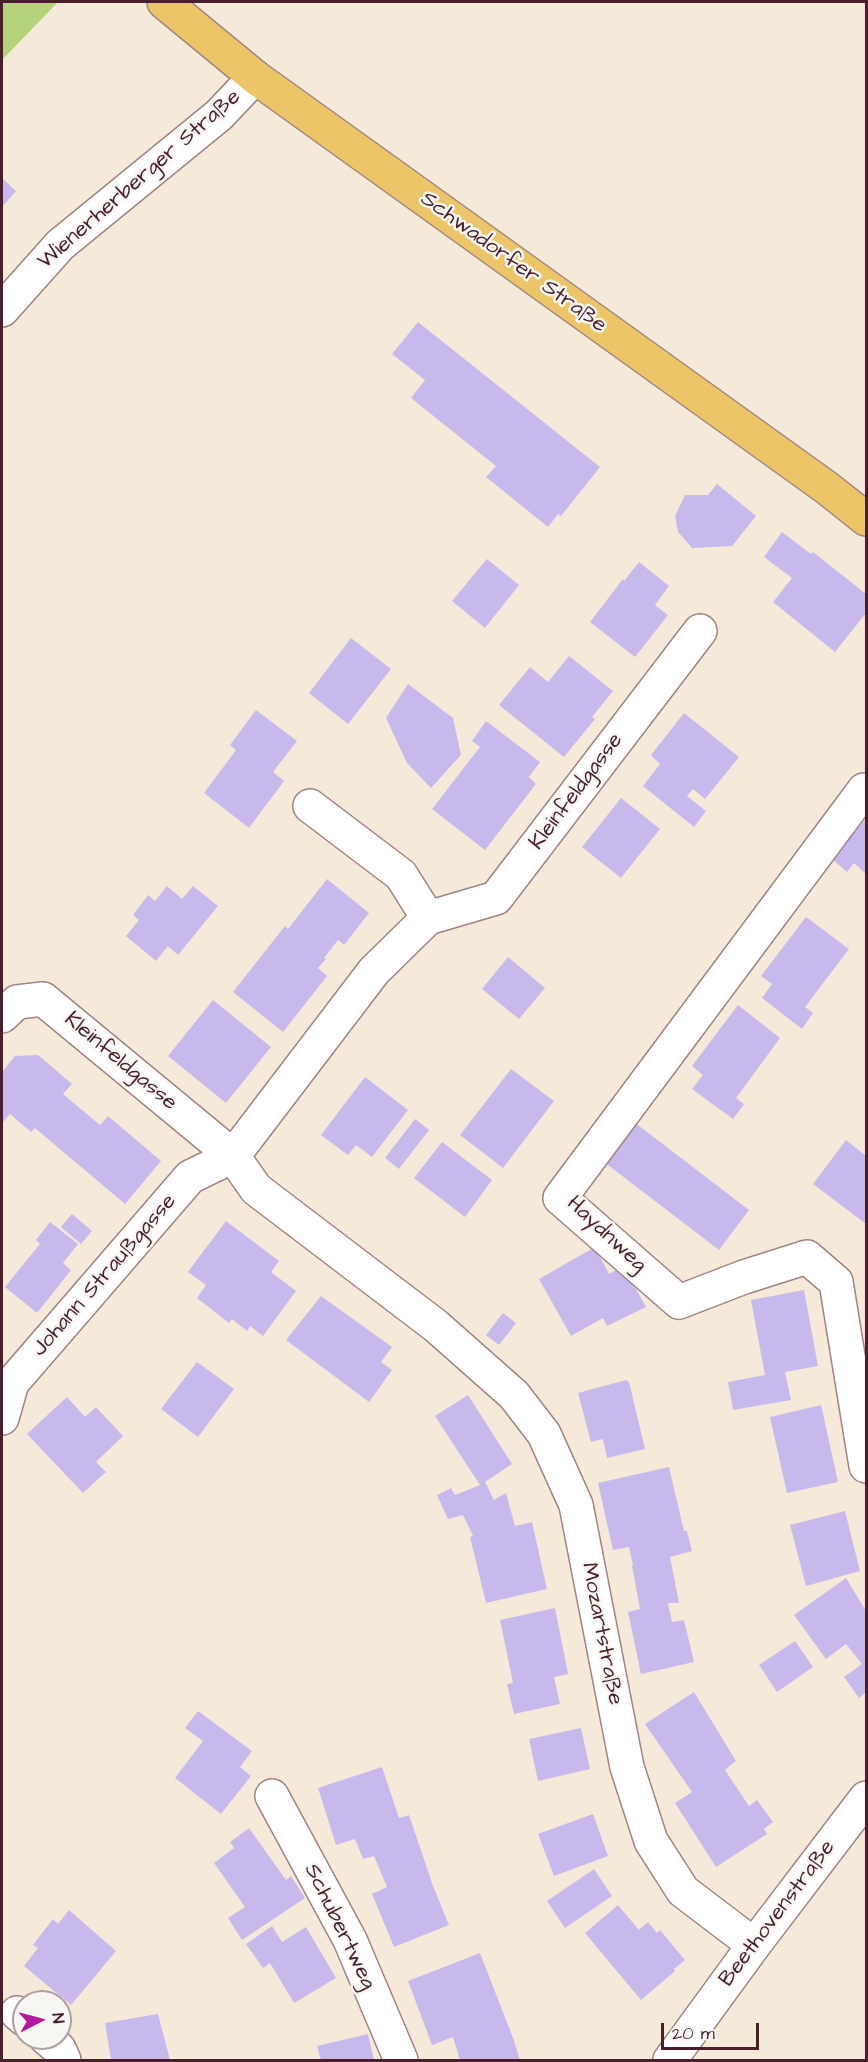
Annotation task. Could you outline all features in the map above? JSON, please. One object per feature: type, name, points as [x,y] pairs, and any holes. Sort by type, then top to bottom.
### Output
[{"type":"main road","name":"Schwadorfer Straße","points":[[164,2],[255,77],[867,519]]},
{"type":"street","name":"Wienerherberger Straße","points":[[2,310],[60,245],[219,115],[255,77]]},
{"type":"street","name":"Kleinfeldgasse","points":[[233,1156],[374,971],[428,918],[496,898],[700,631]]},
{"type":"street","name":"Haydnweg","points":[[867,792],[864,790],[560,1198],[679,1302],[807,1257],[836,1282],[867,1466]]},
{"type":"street","points":[[310,806],[401,875],[428,918]]},
{"type":"street","name":"Kleinfeldgasse","points":[[2,1016],[17,1002],[44,999],[233,1156],[256,1189],[436,1326]]},
{"type":"street","name":"Johann Straußgasse","points":[[2,1418],[7,1379],[190,1177],[233,1156]]},
{"type":"street","name":"Mozartstraße","points":[[436,1326],[514,1395],[544,1434],[576,1505],[627,1767],[651,1841],[683,1891],[754,1945]]},
{"type":"street","name":"Schubertweg","points":[[272,1796],[350,1940],[401,2061]]},
{"type":"street","name":"Beethovenstraße","points":[[670,2061],[754,1945],[867,1798]]},
{"type":"green space","points":[[2,2],[58,2],[2,60]]},
{"type":"building","points":[[2,178],[16,191],[2,207]]},
{"type":"building","points":[[418,322],[600,467],[561,516],[558,514],[548,527],[486,477],[496,466],[411,398],[425,380],[392,354]]},
{"type":"building","points":[[717,484],[756,516],[732,546],[692,548],[678,532],[675,516],[685,495],[708,495]]},
{"type":"building","points":[[782,532],[811,554],[813,552],[866,594],[866,613],[835,652],[773,602],[792,578],[764,557]]},
{"type":"building","points":[[487,559],[519,585],[485,628],[452,601]]},
{"type":"building","points":[[639,562],[669,586],[655,605],[668,615],[635,657],[590,622]]},
{"type":"building","points":[[351,638],[391,669],[348,724],[309,693]]},
{"type":"building","points":[[569,656],[613,691],[592,717],[595,719],[564,757],[499,705],[530,667],[548,682]]},
{"type":"building","points":[[408,684],[453,718],[461,755],[431,788],[407,763],[386,718]]},
{"type":"building","points":[[256,710],[297,741],[273,772],[284,781],[249,828],[204,793],[236,750],[230,745]]},
{"type":"building","points":[[684,713],[739,757],[705,799],[693,789],[687,796],[706,811],[694,827],[643,786],[660,764],[651,755]]},
{"type":"building","points":[[486,721],[540,762],[529,777],[536,784],[485,850],[432,809],[480,747],[472,741]]},
{"type":"building","points":[[621,798],[660,829],[621,878],[582,847]]},
{"type":"building","points":[[865,820],[866,874],[854,863],[847,872],[832,859]]},
{"type":"building","points":[[327,879],[369,913],[344,945],[338,940],[324,958],[326,959],[318,968],[327,976],[283,1032],[233,992],[285,926],[288,929]]},
{"type":"building","points":[[167,886],[182,899],[193,886],[218,906],[178,955],[168,946],[156,961],[126,936],[139,920],[133,915],[148,895],[155,901]]},
{"type":"building","points":[[806,917],[849,949],[805,1007],[813,1013],[802,1029],[762,998],[772,984],[761,976]]},
{"type":"building","points":[[508,957],[545,988],[519,1019],[482,989]]},
{"type":"building","points":[[213,1000],[271,1047],[226,1103],[168,1056]]},
{"type":"building","points":[[738,1005],[780,1038],[736,1098],[744,1104],[733,1119],[692,1089],[703,1075],[692,1066]]},
{"type":"building","points":[[38,1055],[72,1084],[63,1094],[100,1125],[108,1116],[161,1161],[125,1204],[35,1128],[31,1132],[10,1114],[3,1122],[2,1072],[15,1056]]},
{"type":"building","points":[[511,1069],[554,1101],[503,1168],[460,1135]]},
{"type":"building","points":[[365,1077],[408,1110],[372,1157],[356,1145],[348,1155],[321,1135]]},
{"type":"building","points":[[415,1119],[429,1130],[399,1169],[385,1158]]},
{"type":"building","points":[[634,1122],[749,1210],[719,1250],[604,1162]]},
{"type":"building","points":[[846,1140],[866,1156],[866,1224],[813,1184]]},
{"type":"building","points":[[442,1142],[492,1180],[465,1217],[414,1178]]},
{"type":"building","points":[[72,1214],[92,1231],[81,1244],[61,1227]]},
{"type":"building","points":[[226,1221],[279,1261],[271,1272],[296,1291],[263,1336],[250,1326],[247,1331],[232,1319],[229,1323],[197,1298],[206,1285],[188,1272]]},
{"type":"building","points":[[50,1222],[78,1244],[63,1263],[71,1270],[37,1313],[5,1287],[40,1244],[36,1240]]},
{"type":"building","points":[[595,1247],[609,1274],[623,1266],[646,1307],[607,1326],[603,1318],[571,1336],[539,1279]]},
{"type":"building","points":[[804,1290],[818,1366],[785,1372],[791,1400],[733,1410],[728,1382],[765,1375],[751,1300]]},
{"type":"building","points":[[321,1296],[392,1347],[381,1362],[392,1370],[369,1402],[286,1340]]},
{"type":"building","points":[[503,1313],[516,1323],[499,1345],[486,1335]]},
{"type":"building","points":[[197,1362],[234,1389],[198,1437],[161,1409]]},
{"type":"building","points":[[626,1380],[629,1382],[645,1449],[607,1458],[603,1439],[591,1442],[578,1393]]},
{"type":"building","points":[[468,1395],[512,1464],[485,1482],[494,1500],[506,1493],[515,1526],[532,1522],[547,1589],[486,1603],[470,1537],[473,1536],[463,1515],[448,1519],[437,1495],[451,1488],[455,1495],[480,1485],[435,1416]]},
{"type":"building","points":[[67,1397],[85,1417],[96,1407],[123,1436],[96,1462],[106,1472],[83,1493],[27,1434]]},
{"type":"building","points":[[821,1405],[838,1482],[787,1493],[770,1417]]},
{"type":"building","points":[[669,1467],[684,1531],[687,1531],[692,1551],[670,1557],[679,1603],[668,1603],[672,1622],[684,1620],[694,1662],[641,1674],[628,1612],[640,1609],[629,1547],[613,1550],[598,1483]]},
{"type":"building","points":[[845,1511],[860,1571],[806,1586],[790,1525]]},
{"type":"building","points":[[846,1578],[866,1611],[866,1692],[859,1698],[844,1677],[862,1664],[846,1644],[826,1659],[794,1615]]},
{"type":"building","points":[[555,1608],[568,1674],[554,1677],[560,1704],[514,1714],[507,1684],[513,1683],[500,1620]]},
{"type":"building","points":[[795,1641],[813,1667],[777,1692],[759,1665]]},
{"type":"building","points":[[694,1692],[736,1761],[725,1770],[749,1806],[757,1800],[773,1822],[764,1829],[767,1834],[716,1867],[675,1803],[692,1792],[645,1724]]},
{"type":"building","points":[[198,1711],[252,1751],[240,1767],[251,1776],[221,1814],[175,1778],[203,1741],[185,1728]]},
{"type":"building","points":[[581,1728],[590,1769],[538,1781],[529,1739]]},
{"type":"building","points":[[382,1767],[399,1818],[409,1815],[449,1925],[394,1947],[372,1894],[387,1887],[374,1856],[363,1859],[355,1839],[336,1845],[318,1788]]},
{"type":"building","points":[[593,1814],[608,1856],[554,1876],[538,1834]]},
{"type":"building","points":[[249,1828],[286,1880],[291,1876],[305,1898],[242,1940],[228,1918],[245,1907],[214,1863],[234,1848],[230,1842]]},
{"type":"building","points":[[594,1869],[612,1896],[565,1928],[547,1901]]},
{"type":"building","points":[[618,1905],[639,1930],[648,1922],[657,1933],[660,1930],[685,1960],[641,2000],[585,1933]]},
{"type":"building","points":[[69,1910],[116,1951],[72,2004],[72,1990],[53,1990],[24,1966],[38,1948],[33,1945],[53,1919],[58,1924]]},
{"type":"building","points":[[272,1926],[282,1942],[306,1927],[336,1978],[294,2003],[270,1963],[263,1968],[246,1944]]},
{"type":"building","points":[[480,1953],[520,2060],[460,2060],[453,2037],[432,2045],[408,1981]]},
{"type":"building","points":[[158,2014],[170,2060],[111,2060],[105,2023]]},
{"type":"building","points":[[368,2034],[374,2060],[321,2060],[317,2046]]}]
